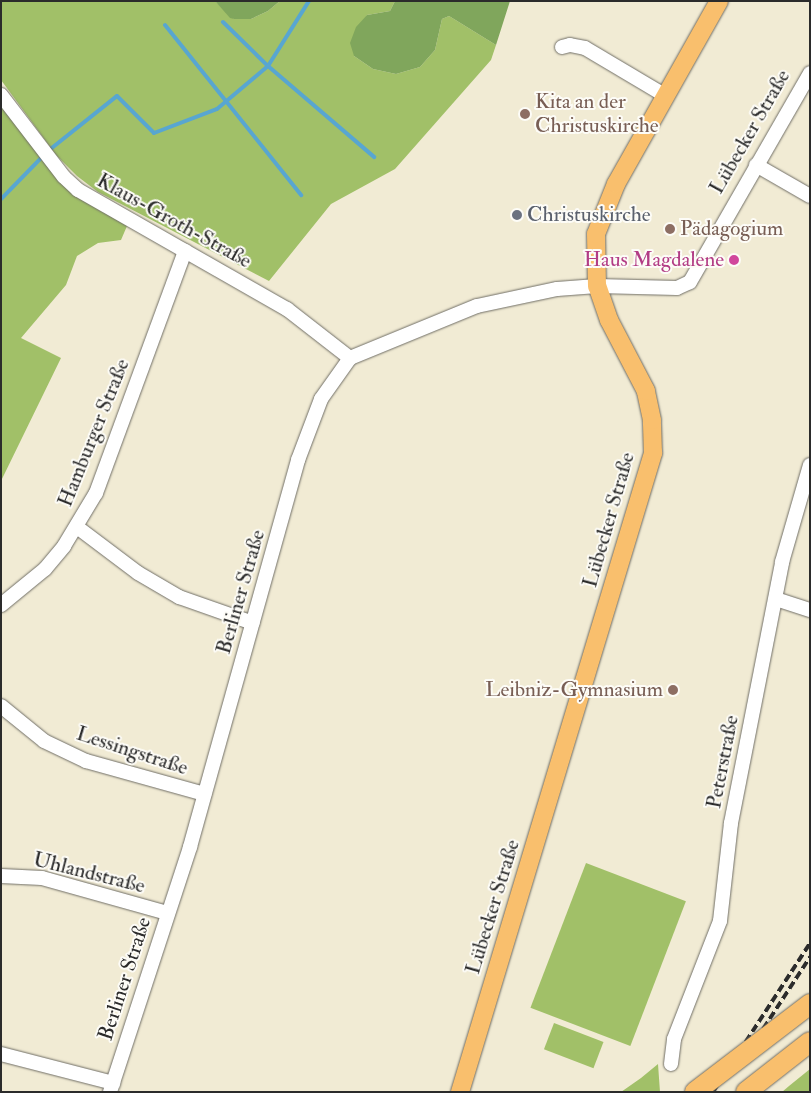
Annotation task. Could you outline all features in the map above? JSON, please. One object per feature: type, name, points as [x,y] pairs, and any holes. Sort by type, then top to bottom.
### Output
[{"type":"highway","points":[[695,1092],[810,1004]]},
{"type":"highway","points":[[746,1092],[810,1042]]},
{"type":"main road","points":[[597,286],[596,234],[602,214],[719,1]]},
{"type":"main road","name":"Lübecker Straße","points":[[460,1092],[653,453],[652,420],[646,391],[609,320],[597,286]]},
{"type":"street","points":[[562,47],[570,44],[585,48],[666,96]]},
{"type":"street","name":"Lübecker Straße","points":[[597,286],[678,288],[690,282],[810,73]]},
{"type":"street","name":"Klaus-Groth-Straße","points":[[1,95],[64,177],[78,190],[288,309],[350,358]]},
{"type":"street","points":[[756,165],[810,196]]},
{"type":"street","name":"Hamburger Straße","points":[[1,606],[45,569],[77,526],[96,492],[185,250]]},
{"type":"street","points":[[350,358],[477,306],[557,289],[597,286]]},
{"type":"street","name":"Berliner Straße","points":[[112,1088],[204,794],[298,460],[321,399],[350,358]]},
{"type":"street","name":"Peterstraße","points":[[671,1064],[674,1039],[720,922],[731,824],[792,525],[810,465]]},
{"type":"street","points":[[77,526],[126,565],[179,597],[253,623]]},
{"type":"street","points":[[776,599],[810,610]]},
{"type":"street","name":"Lessingstraße","points":[[1,706],[44,741],[86,761],[204,794]]},
{"type":"street","name":"Uhlandstraße","points":[[1,876],[42,878],[167,914]]},
{"type":"street","points":[[1,1054],[112,1088]]},
{"type":"green space","points":[[1,1],[215,1],[234,19],[251,19],[268,11],[280,1],[395,1],[390,11],[367,15],[354,56],[373,69],[396,74],[420,67],[435,50],[442,19],[449,16],[496,45],[491,60],[395,169],[331,204],[269,281],[98,192],[77,176],[56,155],[1,80]]},
{"type":"green space","points":[[215,1],[280,1],[268,11],[251,19],[234,19],[230,18]]},
{"type":"green space","points":[[395,1],[510,1],[496,45],[449,16],[442,19],[435,50],[420,67],[396,74],[373,69],[354,56],[350,43],[356,27],[367,15],[390,11]]},
{"type":"green space","points":[[1,105],[90,204],[127,226],[121,240],[98,243],[77,256],[66,285],[21,338],[61,358],[1,481]]},
{"type":"green space","points":[[586,863],[686,901],[630,1046],[530,1008]]},
{"type":"green space","points":[[554,1023],[603,1042],[593,1068],[544,1049]]},
{"type":"green space","points":[[658,1064],[660,1092],[621,1092],[641,1078]]},
{"type":"green space","points":[[810,1069],[810,1092],[782,1092],[789,1086]]},
{"type":"waterway","points":[[48,151],[117,96],[154,133],[217,109],[268,66],[309,1]]},
{"type":"waterway","points":[[223,22],[268,66],[374,157]]},
{"type":"waterway","points":[[165,25],[301,195]]},
{"type":"waterway","points":[[1,199],[43,156]]},
{"type":"railway","points":[[713,1092],[810,943]]},
{"type":"railway","points":[[737,1069],[810,957]]},
{"type":"place","name":"Kita an der Christuskirche","points":[[525,114]]},
{"type":"place","name":"Christuskirche","points":[[517,215]]},
{"type":"place","name":"Pädagogium","points":[[670,229]]},
{"type":"place","name":"Haus Magdalene","points":[[734,260]]},
{"type":"place","name":"Leibniz-Gymnasium","points":[[673,690]]}]
